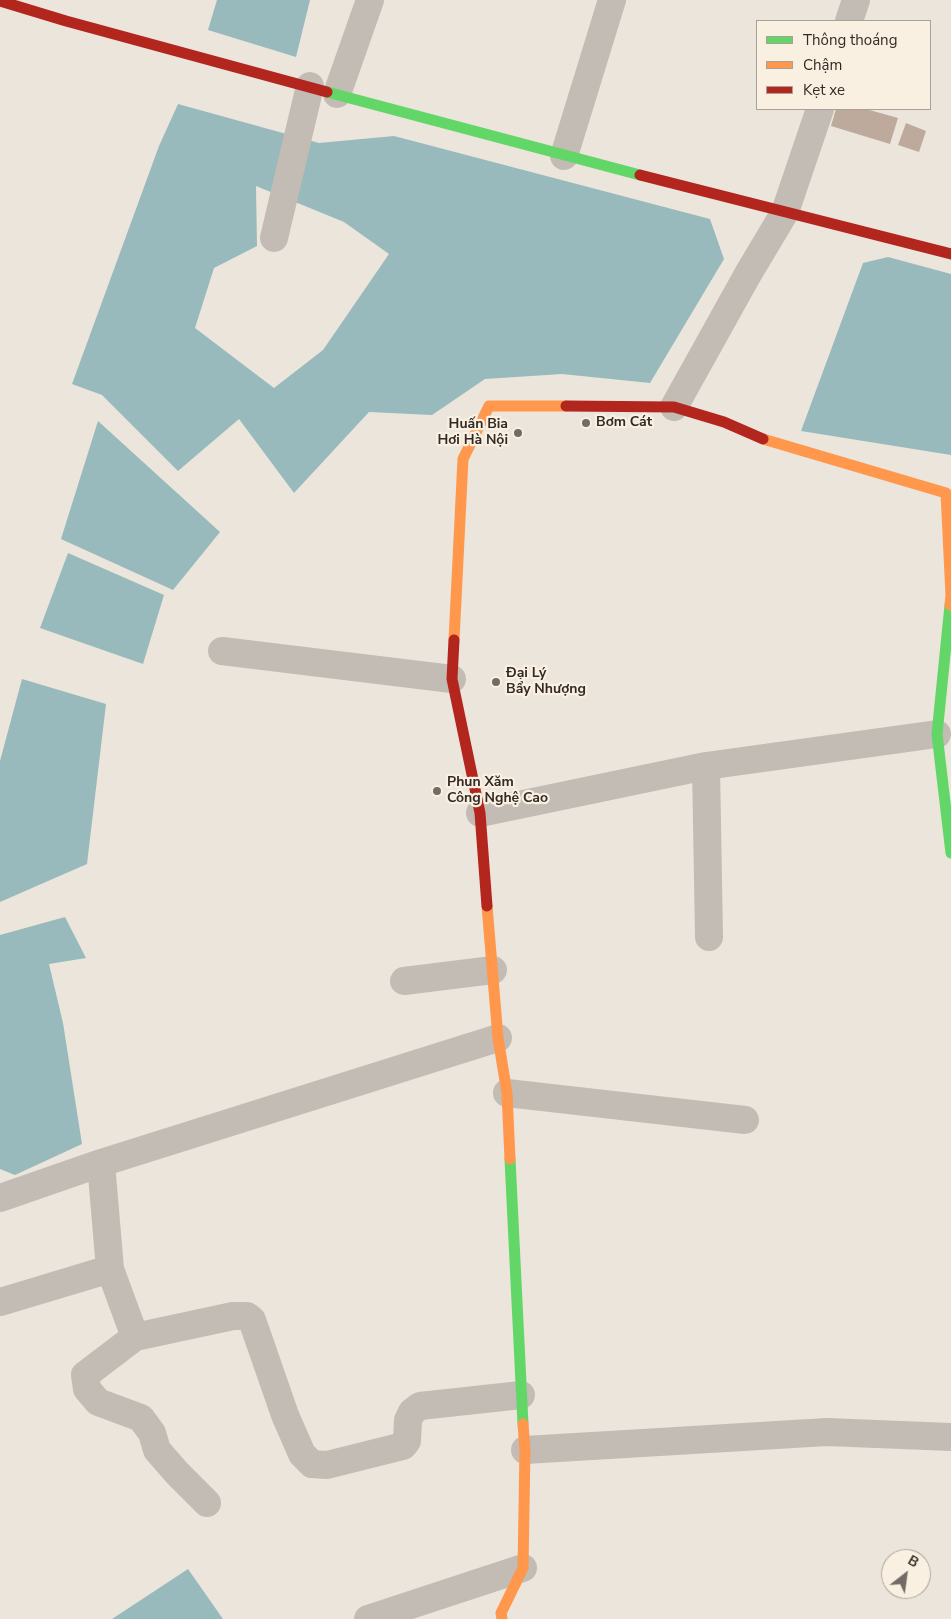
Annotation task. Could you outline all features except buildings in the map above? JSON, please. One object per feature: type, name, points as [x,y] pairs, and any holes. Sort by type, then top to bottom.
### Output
[{"type":"street","points":[[337,94],[370,0]]},
{"type":"street","points":[[564,156],[612,0]]},
{"type":"street","points":[[849,20],[856,0]]},
{"type":"street","points":[[0,1],[66,21],[564,156],[951,254]]},
{"type":"street","points":[[274,238],[310,86]]},
{"type":"street","points":[[674,407],[785,212],[820,110]]},
{"type":"street","points":[[502,1619],[501,1613],[524,1568],[526,1450],[521,1395],[507,1093],[498,1038],[480,813],[452,679],[464,459],[489,406],[674,407],[724,422],[759,438],[946,493],[951,595],[937,734],[951,853]]},
{"type":"street","points":[[222,651],[452,679]]},
{"type":"street","points":[[480,813],[706,766],[937,734]]},
{"type":"street","points":[[706,766],[709,937]]},
{"type":"street","points":[[404,981],[493,970]]},
{"type":"street","points":[[0,1198],[498,1038]]},
{"type":"street","points":[[507,1093],[745,1120]]},
{"type":"street","points":[[101,1164],[110,1270],[135,1338]]},
{"type":"street","points":[[0,1302],[110,1270]]},
{"type":"street","points":[[207,1503],[157,1450],[152,1433],[141,1418],[98,1402],[87,1389],[86,1375],[135,1338],[233,1316],[247,1316],[252,1320],[285,1415],[302,1454],[312,1464],[327,1465],[403,1446],[407,1441],[408,1420],[412,1412],[420,1406],[521,1395]]},
{"type":"street","points":[[526,1450],[827,1432],[951,1437]]},
{"type":"street","points":[[368,1619],[524,1568]]},
{"type":"water","points":[[217,0],[310,0],[296,57],[208,30]]},
{"type":"water","points":[[178,104],[319,143],[394,136],[710,219],[724,259],[650,383],[562,374],[485,379],[432,415],[369,412],[294,493],[239,419],[178,471],[102,395],[72,384],[159,146]],"holes":[[[256,186],[344,222],[389,254],[323,350],[274,388],[195,328],[214,268],[257,246]]]},
{"type":"water","points":[[888,257],[951,274],[951,455],[801,431],[863,263]]},
{"type":"water","points":[[98,421],[220,532],[173,590],[61,539]]},
{"type":"water","points":[[68,553],[164,595],[143,664],[40,628]]},
{"type":"water","points":[[22,679],[106,704],[87,864],[0,902],[0,761]]},
{"type":"water","points":[[65,917],[86,958],[49,964],[63,1023],[82,1144],[15,1175],[0,1169],[0,935]]},
{"type":"water","points":[[188,1569],[223,1619],[112,1619]]},
{"type":"traffic: fast","points":[[327,92],[640,175]]},
{"type":"traffic: fast","points":[[950,605],[937,734],[951,853]]},
{"type":"traffic: fast","points":[[510,1159],[523,1424]]},
{"type":"traffic: slow","points":[[454,640],[463,459],[489,406],[566,406]]},
{"type":"traffic: slow","points":[[763,439],[946,493],[950,605]]},
{"type":"traffic: slow","points":[[487,906],[498,1038],[507,1093],[510,1159]]},
{"type":"traffic: slow","points":[[502,1619],[501,1613],[523,1568],[525,1450],[523,1424]]},
{"type":"traffic: jam","points":[[0,1],[66,21],[327,92]]},
{"type":"traffic: jam","points":[[640,175],[951,254]]},
{"type":"traffic: jam","points":[[566,406],[674,407],[724,422],[763,439]]},
{"type":"traffic: jam","points":[[454,640],[452,679],[480,813],[487,906]]},
{"type":"place","name":"Bơm Cát","points":[[586,423]]},
{"type":"place","name":"Huấn Bia Hơi Hà Nội","points":[[518,433]]},
{"type":"place","name":"Đại Lý Bẩy Nhượng","points":[[496,682]]},
{"type":"place","name":"Phun Xăm Công Nghệ Cao","points":[[437,791]]}]
